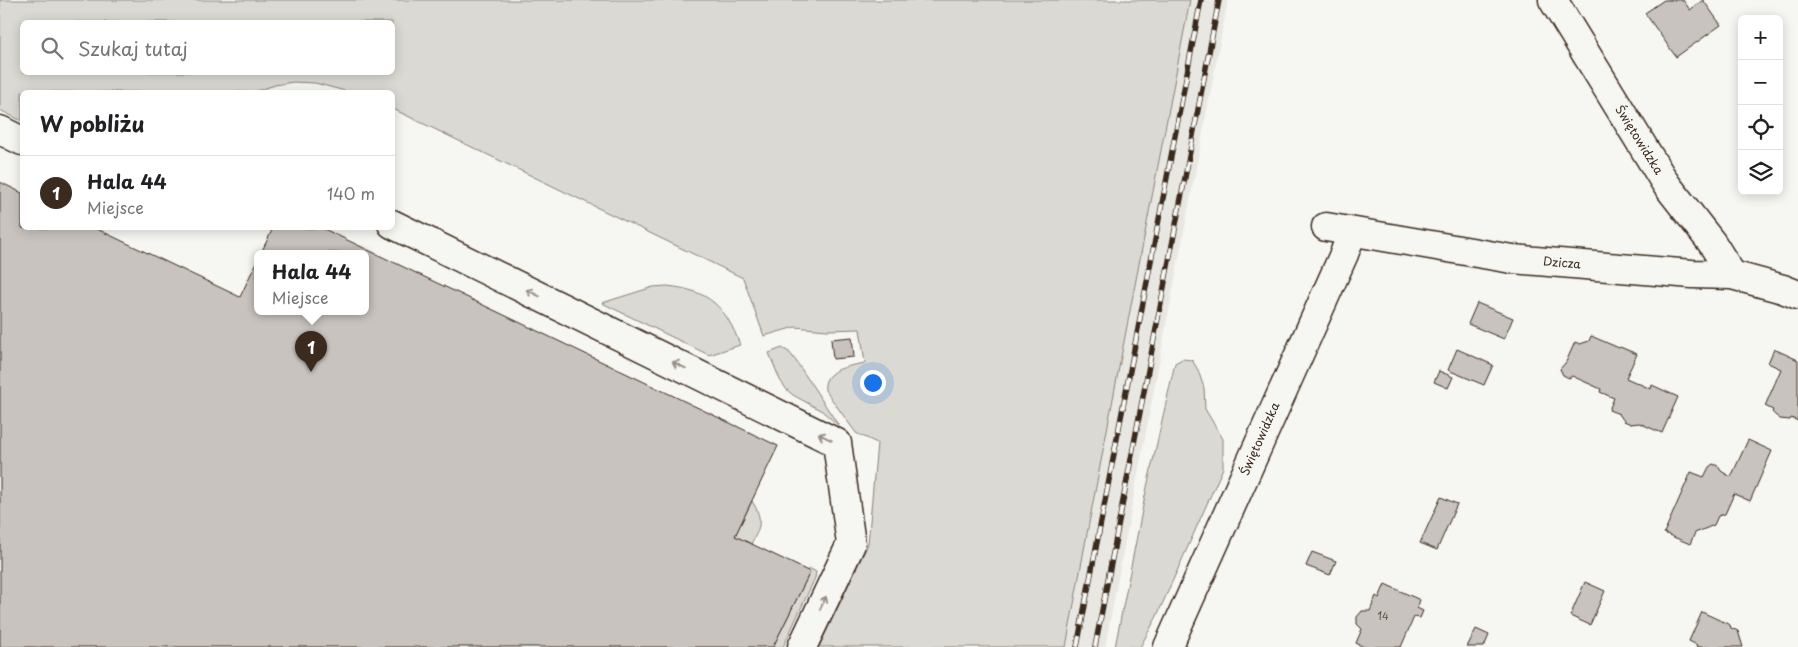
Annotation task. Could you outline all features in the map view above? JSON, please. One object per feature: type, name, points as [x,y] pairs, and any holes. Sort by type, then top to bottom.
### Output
[{"type":"street","name":"Świętowidzka","points":[[1554,0],[1666,184],[1712,243],[1732,275]]},
{"type":"street","points":[[0,130],[20,139]]},
{"type":"street","points":[[395,225],[837,444],[850,544],[802,647]]},
{"type":"street","name":"Dzicza","points":[[1326,227],[1512,259],[1692,274],[1732,275],[1798,295]]},
{"type":"street","name":"Świętowidzka","points":[[1168,647],[1344,254],[1352,232]]},
{"type":"shaded area","points":[[0,0],[1190,0],[1066,647],[819,647],[868,544],[877,443],[856,433],[825,390],[825,383],[832,373],[845,367],[865,363],[860,329],[827,330],[795,327],[764,336],[743,278],[395,110],[395,90],[341,90],[315,83],[293,82],[260,90],[20,90],[20,120],[0,110]]},
{"type":"shaded area","points":[[1190,0],[1228,0],[1105,647],[1066,647],[1089,523]]},
{"type":"shaded area","points":[[667,286],[694,292],[705,296],[714,303],[729,320],[740,345],[709,355],[602,303],[653,287]]},
{"type":"shaded area","points":[[782,348],[789,352],[796,361],[839,426],[822,411],[787,390],[780,380],[769,353]]},
{"type":"shaded area","points":[[1182,359],[1192,360],[1198,370],[1204,388],[1205,409],[1223,439],[1223,468],[1156,618],[1140,647],[1115,647],[1145,496],[1175,363]]},
{"type":"shaded area","points":[[752,501],[758,513],[759,527],[751,544],[735,536]]},
{"type":"shaded area","points":[[809,568],[816,572],[815,578],[783,647],[773,647],[810,572],[807,571]]},
{"type":"building","points":[[1664,0],[1683,0],[1690,10],[1703,0],[1721,25],[1676,57],[1645,13]]},
{"type":"building","points":[[0,182],[20,192],[20,230],[99,230],[240,297],[254,267],[254,315],[369,315],[369,250],[778,446],[735,536],[810,572],[773,647],[0,647]]},
{"type":"building","points":[[272,230],[326,230],[368,250],[262,250]]},
{"type":"building","points":[[1477,303],[1513,318],[1504,339],[1468,324]]},
{"type":"building","points":[[1591,336],[1637,354],[1626,378],[1651,389],[1652,385],[1678,397],[1662,433],[1639,423],[1631,424],[1624,421],[1619,414],[1609,410],[1614,398],[1600,392],[1601,389],[1572,376],[1569,378],[1563,375],[1560,369],[1566,362],[1575,342],[1580,344],[1589,341]]},
{"type":"building","points":[[852,337],[854,357],[833,359],[831,339]]},
{"type":"building","points":[[1457,349],[1493,365],[1484,385],[1448,370]]},
{"type":"building","points":[[1774,349],[1798,360],[1798,421],[1791,418],[1790,420],[1780,419],[1772,412],[1773,410],[1765,406],[1781,369],[1768,363]]},
{"type":"building","points":[[1439,371],[1453,377],[1448,388],[1434,382]]},
{"type":"building","points":[[1748,440],[1772,451],[1750,501],[1734,494],[1725,514],[1718,516],[1714,525],[1695,533],[1690,544],[1664,533],[1691,472],[1704,477],[1709,467],[1713,464],[1731,477]]},
{"type":"building","points":[[1441,497],[1457,504],[1437,550],[1420,543]]},
{"type":"building","points":[[1312,552],[1336,561],[1330,575],[1306,566]]},
{"type":"building","points":[[1585,582],[1605,591],[1590,625],[1570,616]]},
{"type":"building","points":[[1385,584],[1420,600],[1417,608],[1423,611],[1420,618],[1414,617],[1401,647],[1364,647],[1356,643],[1362,629],[1357,624],[1357,617],[1362,611],[1370,611],[1376,596],[1379,598]]},
{"type":"building","points":[[1702,612],[1730,625],[1731,628],[1738,631],[1743,647],[1696,647],[1697,645],[1689,641]]},
{"type":"building","points":[[1476,629],[1489,635],[1484,647],[1467,647]]},
{"type":"railway","points":[[1077,647],[1201,0]]},
{"type":"railway","points":[[1095,647],[1219,0]]},
{"type":"place","name":"Hala 44","points":[[311,372]]}]
